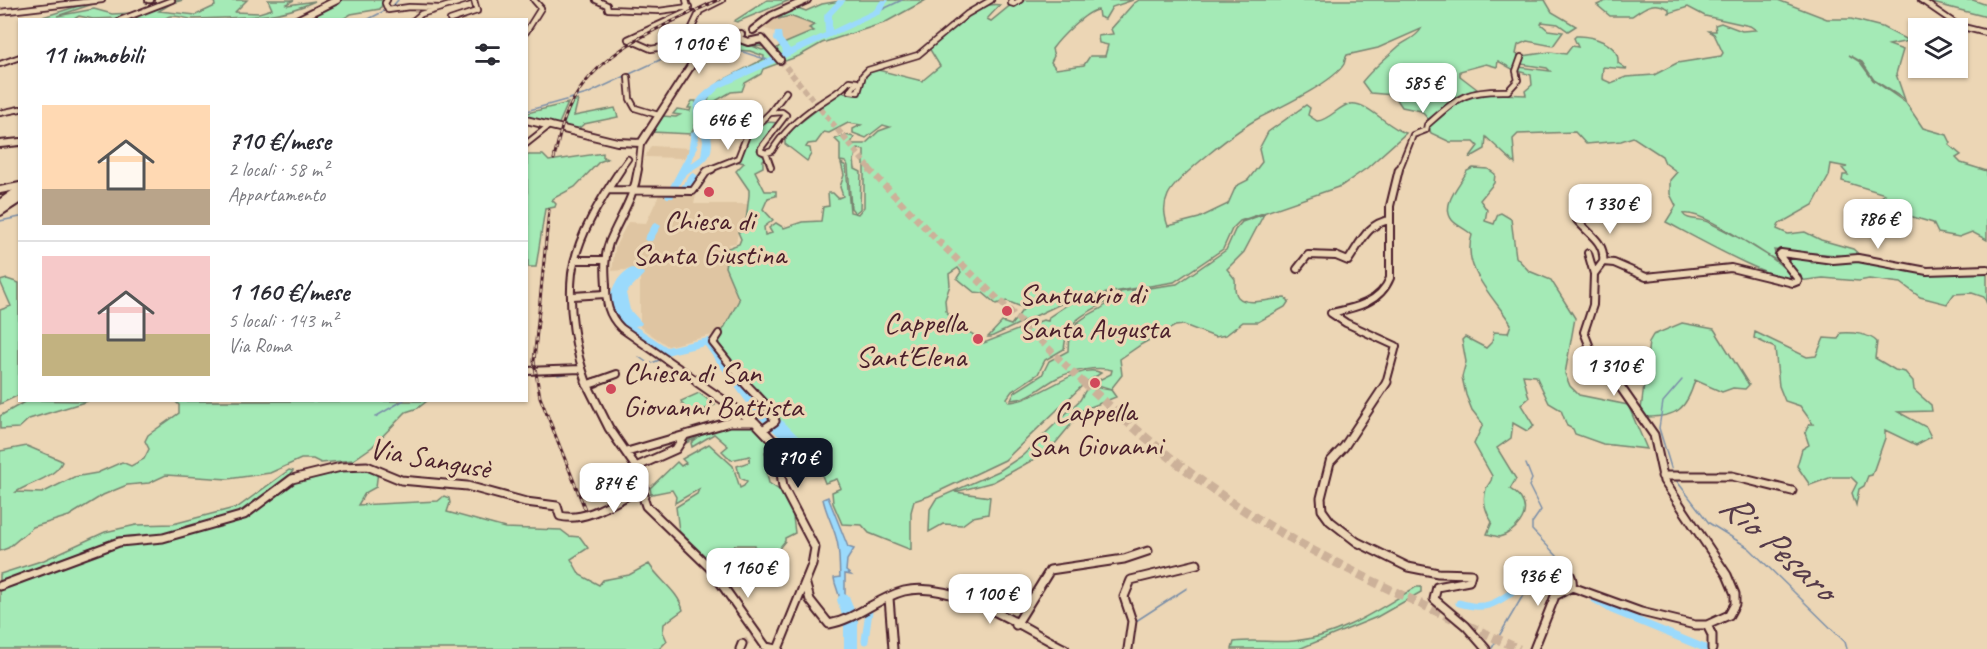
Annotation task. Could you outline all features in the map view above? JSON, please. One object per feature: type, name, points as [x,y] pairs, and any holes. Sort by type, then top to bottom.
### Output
[{"type":"highway","points":[[293,18],[328,0]]},
{"type":"highway","points":[[301,18],[337,0]]},
{"type":"highway","points":[[0,204],[18,191]]},
{"type":"highway","points":[[0,211],[18,199]]},
{"type":"main road","points":[[740,36],[758,29],[771,16],[810,0]]},
{"type":"main road","points":[[758,29],[764,34],[759,40]]},
{"type":"main road","points":[[528,120],[609,140],[628,142],[643,140],[702,49],[717,39],[740,36],[759,40],[769,46],[779,59]]},
{"type":"main road","points":[[0,144],[18,142]]},
{"type":"street","points":[[0,12],[102,0]]},
{"type":"street","points":[[125,18],[172,0]]},
{"type":"street","points":[[387,0],[385,3],[388,10],[409,7],[440,8]]},
{"type":"street","points":[[416,18],[420,14],[467,0]]},
{"type":"street","points":[[456,18],[477,11],[474,0]]},
{"type":"street","points":[[528,29],[541,8],[534,0]]},
{"type":"street","points":[[596,0],[607,5],[608,9],[660,12],[689,7]]},
{"type":"street","points":[[686,0],[689,11],[628,39],[651,49],[678,45],[688,36],[700,11],[722,0]]},
{"type":"street","points":[[766,153],[772,151],[781,136],[817,105],[842,90],[849,81],[856,82],[850,91],[858,92],[863,75],[868,70],[918,55],[967,14],[991,0]]},
{"type":"street","points":[[1012,0],[1011,3],[1014,4],[1020,0]]},
{"type":"street","points":[[1920,0],[1959,26],[1987,33]]},
{"type":"street","points":[[678,45],[681,48],[702,49]]},
{"type":"street","points":[[1486,649],[1466,626],[1434,599],[1437,587],[1469,581],[1471,574],[1438,573],[1408,567],[1357,542],[1330,521],[1321,506],[1330,462],[1344,447],[1386,384],[1397,349],[1396,346],[1346,323],[1331,313],[1357,308],[1386,288],[1390,278],[1390,220],[1401,162],[1413,135],[1426,130],[1428,125],[1452,103],[1476,90],[1508,91],[1518,80],[1516,71],[1521,57]]},
{"type":"street","points":[[0,64],[18,58]]},
{"type":"street","points":[[628,77],[630,99],[635,108],[658,116]]},
{"type":"street","points":[[608,190],[693,191],[710,169],[727,165],[738,158],[747,135],[770,113],[786,92]]},
{"type":"street","points":[[0,113],[18,109]]},
{"type":"street","points":[[770,113],[782,112],[786,115],[761,148],[761,151],[766,153],[771,167]]},
{"type":"street","points":[[528,142],[550,125]]},
{"type":"street","points":[[643,140],[638,152],[635,191],[609,244],[605,260],[605,294],[609,314],[618,326],[755,422]]},
{"type":"street","points":[[628,142],[638,152]]},
{"type":"street","points":[[627,452],[730,422],[755,422],[768,426],[779,448],[783,487],[814,544],[812,564],[806,582],[777,649],[766,647],[710,568],[646,506],[638,466],[627,452],[609,429],[581,370],[574,337],[573,273],[584,238],[608,190],[628,159]]},
{"type":"street","points":[[622,168],[638,170]]},
{"type":"street","points":[[0,190],[18,186]]},
{"type":"street","points":[[1297,269],[1308,255],[1336,256],[1348,261],[1369,228],[1381,220],[1390,220]]},
{"type":"street","points":[[1577,220],[1584,231],[1604,246],[1606,253],[1603,262],[1594,274]]},
{"type":"street","points":[[1534,649],[1536,636],[1547,619],[1555,596],[1572,587],[1655,617],[1685,624],[1707,625],[1732,612],[1735,594],[1727,575],[1662,476],[1654,435],[1626,392],[1593,355],[1584,332],[1593,305],[1594,274],[1588,253]]},
{"type":"street","points":[[1603,262],[1617,263],[1634,274],[1646,277],[1731,268],[1792,283],[1798,281],[1797,278],[1781,260],[1779,255],[1781,253],[1833,260],[1858,258],[1927,271],[1987,269]]},
{"type":"street","points":[[576,260],[605,260]]},
{"type":"street","points":[[573,296],[605,294]]},
{"type":"street","points":[[718,334],[712,343],[756,397],[768,404],[776,417],[768,426]]},
{"type":"street","points":[[528,372],[581,370]]},
{"type":"street","points":[[587,385],[617,375]]},
{"type":"street","points":[[730,422],[741,412]]},
{"type":"street","points":[[638,466],[676,448],[685,435]]},
{"type":"street","name":"Via Sangusè","points":[[0,586],[119,542],[163,538],[244,515],[292,479],[330,469],[367,466],[401,480],[467,486],[526,502],[552,504],[557,506],[560,516],[566,519],[644,494]]},
{"type":"street","points":[[1662,476],[1732,476],[1792,491]]},
{"type":"street","points":[[1016,625],[1050,570],[1084,562],[1129,559],[1148,551]]},
{"type":"street","points":[[710,568],[777,554]]},
{"type":"street","points":[[1558,563],[1573,579],[1572,587]]},
{"type":"street","points":[[1128,649],[1132,621],[1124,597],[1131,580],[1197,564]]},
{"type":"street","points":[[806,582],[810,600],[825,622],[831,624],[912,590],[932,591],[977,603],[1065,649]]},
{"type":"street","points":[[889,598],[893,649]]},
{"type":"street","points":[[797,604],[810,600]]},
{"type":"street","points":[[1707,625],[1712,647]]},
{"type":"shaded area","points":[[783,13],[781,21],[790,16],[815,25],[815,30],[785,43],[779,38],[779,33],[762,28],[769,19]]},
{"type":"shaded area","points":[[651,146],[690,148],[684,158],[645,157]]},
{"type":"shaded area","points":[[659,195],[696,195],[694,204],[748,204],[745,229],[738,232],[736,243],[729,244],[726,268],[738,301],[720,333],[668,346],[640,327],[640,272],[635,269],[612,271],[615,247],[628,222],[646,223]]},
{"type":"green space","points":[[98,0],[105,0],[57,16],[94,9],[112,14],[133,13],[119,18],[79,16],[76,18],[40,18]]},
{"type":"green space","points":[[172,0],[183,0],[172,3],[159,11],[196,15],[215,6],[214,0],[247,0],[235,12],[259,13],[272,9],[268,0],[294,0],[286,4],[288,5],[315,1],[271,15],[214,18],[127,17]]},
{"type":"green space","points":[[339,0],[384,0],[380,9],[351,14],[345,18],[307,18]]},
{"type":"green space","points":[[767,0],[790,0],[737,22],[734,21]]},
{"type":"green space","points":[[846,0],[926,0],[884,23],[822,43],[799,56],[763,69],[761,74],[745,83],[742,91],[731,92],[712,103],[711,107],[707,106],[709,98],[705,97],[721,81],[764,59],[764,56],[750,51],[714,49],[729,45],[726,42],[713,42],[732,38],[762,45],[765,47],[750,45],[762,50],[767,49],[771,53],[781,45],[814,31],[809,28],[814,25],[790,16],[778,19],[795,7],[806,11],[822,4]]},
{"type":"green space","points":[[1022,0],[1133,0],[1112,7],[1105,19],[1099,17],[1098,10],[1093,11],[1074,26],[1052,49],[1054,56],[1051,62],[1056,69],[1084,65],[1090,56],[1105,56],[1108,45],[1099,43],[1098,36],[1113,34],[1111,29],[1139,0],[1545,0],[1552,12],[1576,26],[1568,31],[1558,24],[1542,22],[1541,24],[1548,30],[1563,32],[1553,46],[1527,41],[1518,45],[1516,54],[1521,57],[1514,70],[1498,61],[1497,67],[1486,64],[1460,71],[1460,76],[1477,89],[1458,98],[1429,120],[1421,111],[1402,107],[1394,95],[1370,93],[1362,82],[1384,59],[1417,35],[1421,29],[1378,48],[1347,55],[1344,64],[1329,79],[1250,123],[1183,177],[1166,199],[1165,210],[1168,226],[1199,218],[1228,204],[1236,186],[1248,180],[1262,162],[1259,149],[1268,132],[1306,105],[1310,108],[1308,115],[1317,121],[1346,105],[1357,104],[1406,133],[1367,168],[1341,186],[1240,221],[1232,229],[1223,249],[1174,282],[1071,299],[988,337],[1002,322],[1011,325],[1024,308],[1007,301],[996,304],[983,293],[974,292],[957,278],[961,272],[958,268],[949,274],[950,285],[945,300],[946,311],[954,323],[974,335],[973,338],[984,343],[1043,320],[1048,321],[1049,317],[1073,301],[1111,294],[1109,300],[1073,323],[1064,349],[1045,360],[1038,374],[1012,391],[1007,398],[1009,402],[1032,396],[1081,372],[1101,373],[1084,384],[1005,460],[914,501],[911,512],[911,550],[869,533],[862,525],[842,524],[833,503],[832,492],[841,488],[837,479],[825,483],[813,452],[805,442],[796,439],[780,421],[777,408],[759,394],[716,343],[739,300],[725,267],[728,248],[739,244],[741,239],[738,232],[745,230],[749,195],[749,190],[736,171],[744,163],[736,161],[751,134],[760,124],[778,123],[757,150],[766,159],[763,160],[763,167],[755,171],[765,191],[776,191],[776,196],[768,198],[763,209],[773,220],[764,227],[765,235],[772,233],[769,228],[776,223],[784,228],[802,222],[821,221],[823,207],[829,206],[828,193],[833,193],[838,198],[843,196],[840,187],[844,175],[841,163],[846,166],[850,212],[858,214],[864,207],[864,150],[858,149],[854,160],[855,169],[861,172],[860,209],[855,213],[851,208],[848,166],[846,162],[840,161],[840,144],[835,139],[846,135],[854,137],[851,144],[865,144],[879,131],[890,127],[883,125],[866,138],[853,133],[853,129],[861,125],[848,123],[829,133],[824,132],[816,143],[808,144],[806,147],[810,148],[811,154],[807,161],[785,144],[792,129],[840,92],[853,94],[861,92],[863,77],[870,68],[922,81],[940,66],[929,48],[962,19],[981,8],[1000,5],[987,19],[991,21],[1012,4]]},
{"type":"green space","points":[[1608,0],[1778,0],[1827,19],[1851,19],[1882,27],[1908,40],[1889,45],[1903,50],[1896,74],[1905,100],[1874,80],[1862,62],[1849,55],[1860,62],[1873,80],[1906,103],[1923,128],[1947,135],[1951,143],[1949,145],[1961,155],[1956,158],[1961,163],[1987,171],[1987,240],[1972,232],[1959,237],[1938,233],[1933,223],[1896,212],[1880,198],[1885,194],[1842,181],[1843,175],[1848,175],[1842,168],[1847,167],[1831,164],[1829,176],[1813,205],[1779,224],[1777,229],[1788,234],[1805,232],[1821,240],[1853,249],[1862,257],[1774,250],[1778,261],[1768,256],[1793,277],[1784,277],[1751,266],[1666,222],[1676,206],[1670,194],[1670,180],[1677,172],[1665,163],[1662,156],[1633,137],[1621,141],[1586,144],[1575,132],[1518,134],[1513,139],[1515,164],[1486,137],[1485,149],[1469,158],[1478,146],[1474,142],[1450,142],[1431,133],[1428,125],[1471,93],[1526,95],[1525,91],[1532,85],[1531,75],[1518,71],[1519,67],[1550,71],[1547,68],[1521,64],[1523,56],[1550,52],[1566,54],[1572,46],[1578,47],[1574,38],[1576,36],[1597,39],[1615,51],[1618,63],[1627,69],[1603,67],[1602,79],[1611,83],[1626,77],[1654,75],[1677,63],[1721,56],[1723,53],[1714,34],[1709,31],[1716,31],[1715,25],[1721,23],[1742,31],[1756,30],[1750,26],[1705,16],[1688,7],[1669,13],[1669,9],[1654,5],[1645,7],[1632,16],[1610,16],[1597,5]],"holes":[[[1683,214],[1704,219],[1742,240],[1708,222],[1687,218]]]},
{"type":"green space","points":[[1921,0],[1973,0],[1987,5],[1987,17]]},
{"type":"green space","points":[[578,100],[574,116],[615,108],[618,117],[584,124],[577,130],[562,127],[572,102]]},
{"type":"green space","points":[[692,101],[696,101],[696,123],[691,134],[652,132],[662,116],[676,117],[680,115],[673,114],[677,109],[690,111],[691,108],[688,108]]},
{"type":"green space","points":[[568,103],[558,126],[528,119],[528,113]]},
{"type":"green space","points":[[603,153],[603,157],[607,159],[599,162],[575,187],[554,198],[552,200],[556,204],[555,207],[545,209],[536,267],[528,267],[528,155],[543,155],[549,161]]},
{"type":"green space","points":[[1473,168],[1488,169],[1495,174],[1494,183],[1480,200],[1487,210],[1485,221],[1494,224],[1498,214],[1501,213],[1511,219],[1516,257],[1529,271],[1551,280],[1575,318],[1565,374],[1570,386],[1579,395],[1628,405],[1647,449],[1603,444],[1575,434],[1573,429],[1567,426],[1561,410],[1549,403],[1536,376],[1523,375],[1529,398],[1521,405],[1534,426],[1527,431],[1513,423],[1511,438],[1497,448],[1516,479],[1510,489],[1520,498],[1524,511],[1520,522],[1510,532],[1499,537],[1487,534],[1492,522],[1486,511],[1484,498],[1492,476],[1474,444],[1483,424],[1472,410],[1466,395],[1462,377],[1466,362],[1462,340],[1465,337],[1486,348],[1492,342],[1494,332],[1508,333],[1511,324],[1475,271],[1470,248],[1472,235],[1452,220],[1448,207],[1467,171]]},
{"type":"green space","points":[[1264,214],[1244,252],[1227,269],[1235,279],[1236,292],[1242,300],[1253,302],[1285,298],[1289,301],[1285,307],[1258,322],[1243,322],[1226,335],[1215,337],[1184,325],[1175,326],[1120,359],[1122,375],[1111,389],[1098,385],[1097,381],[1111,374],[1112,370],[1091,369],[1062,375],[1029,395],[1011,400],[1015,392],[1042,375],[1049,361],[1068,351],[1070,335],[1081,320],[1105,306],[1120,295],[1120,292],[1177,284],[1226,250],[1235,230],[1242,222]]},
{"type":"green space","points":[[1781,253],[1803,256],[1812,263],[1845,259],[1913,268],[1987,270],[1987,304],[1984,297],[1972,293],[1954,294],[1947,304],[1920,297],[1901,283],[1869,279],[1859,281],[1823,278],[1798,281]]},
{"type":"green space","points":[[7,279],[18,283],[18,395],[0,404],[0,310],[11,306],[0,281]]},
{"type":"green space","points":[[1682,323],[1714,329],[1749,385],[1745,389],[1733,388],[1722,392],[1695,380],[1688,398],[1680,409],[1658,417],[1647,417],[1641,410],[1649,342],[1653,335]]},
{"type":"green space","points":[[1755,332],[1807,357],[1816,356],[1824,338],[1838,339],[1841,333],[1860,334],[1874,339],[1877,342],[1875,358],[1895,370],[1905,372],[1913,381],[1914,390],[1931,405],[1932,411],[1898,412],[1926,427],[1931,437],[1916,445],[1885,430],[1885,438],[1872,475],[1868,476],[1864,486],[1859,489],[1856,505],[1852,493],[1857,483],[1851,477],[1832,477],[1810,485],[1797,466],[1802,449],[1809,445],[1805,433],[1809,424],[1813,424],[1800,406],[1785,401],[1779,386],[1775,348],[1754,338]]},
{"type":"green space","points":[[1088,386],[1111,390],[1116,397],[1083,410],[1049,451],[993,482],[955,492],[990,497],[988,514],[973,517],[962,525],[943,524],[929,532],[930,509],[936,499],[999,471],[1022,456],[1080,400]]},
{"type":"green space","points":[[699,393],[715,405],[689,416],[681,401]]},
{"type":"green space","points":[[24,402],[85,402],[29,419],[19,428],[0,429],[0,416]]},
{"type":"green space","points":[[176,402],[426,402],[418,408],[406,412],[372,447],[353,460],[321,463],[313,459],[301,459],[270,473],[228,479],[166,475],[149,483],[127,485],[103,495],[69,516],[33,527],[8,548],[0,551],[0,451],[27,446],[62,462],[59,468],[48,476],[16,492],[42,493],[74,477],[97,473],[122,462],[131,466],[144,459],[149,449],[145,441],[148,435],[179,413],[179,405]]},
{"type":"green space","points":[[755,424],[774,447],[765,452],[767,462],[772,461],[767,474],[769,483],[782,492],[792,509],[795,533],[785,538],[776,552],[768,555],[768,550],[754,550],[755,545],[735,545],[730,559],[722,558],[722,553],[714,553],[711,558],[707,558],[679,531],[676,507],[697,494],[699,489],[675,503],[676,497],[672,490],[647,495],[651,494],[650,488],[677,462],[681,466],[686,463],[682,459],[709,444],[733,466],[740,488],[744,486],[747,481],[740,478],[737,466],[749,462],[750,456],[731,460],[722,451],[728,446],[714,434],[692,447],[691,443],[700,436],[686,443],[708,430]]},
{"type":"green space","points":[[357,464],[378,471],[376,487],[365,493],[358,505],[438,501],[444,496],[449,498],[450,503],[447,512],[505,528],[561,530],[569,536],[580,537],[588,548],[571,559],[580,575],[599,585],[603,580],[629,575],[649,564],[673,591],[683,610],[664,624],[663,632],[667,641],[659,649],[0,649],[0,585],[105,545],[162,538],[248,510],[284,481]]},
{"type":"green space","points":[[289,470],[293,471],[289,476],[235,515],[173,534],[119,537],[0,582],[0,574],[44,560],[105,532],[136,525],[173,524],[238,507]]},
{"type":"green space","points":[[1416,587],[1421,587],[1421,592],[1377,617],[1299,649],[1232,649],[1234,642],[1294,641],[1327,634],[1358,621]]},
{"type":"water","points":[[828,497],[848,547],[854,549],[847,560],[846,571],[851,575],[845,574],[845,594],[852,611],[845,614],[834,578],[840,577],[839,552],[823,499]]},
{"type":"waterway","points":[[391,8],[398,0]]},
{"type":"waterway","points":[[829,34],[828,15],[842,0]]},
{"type":"waterway","points":[[670,196],[681,175],[700,162],[707,151],[708,141],[698,112],[699,105],[705,96],[717,86],[877,12],[885,0]]},
{"type":"waterway","points":[[877,12],[902,0]]},
{"type":"waterway","points":[[371,18],[386,10]]},
{"type":"waterway","points":[[778,34],[778,40],[786,48],[787,53]]},
{"type":"waterway","points":[[528,110],[587,94],[664,58],[697,50]]},
{"type":"waterway","points":[[704,50],[743,52],[771,61]]},
{"type":"waterway","points":[[680,175],[692,152],[695,133],[702,128]]},
{"type":"waterway","points":[[682,191],[694,176]]},
{"type":"waterway","points":[[0,221],[18,217]]},
{"type":"waterway","points":[[649,239],[656,226]]},
{"type":"waterway","points":[[632,271],[619,284],[614,296],[615,307],[629,327],[666,351],[708,342],[759,411],[788,438]]},
{"type":"waterway","points":[[637,323],[625,310],[621,292],[639,274]]},
{"type":"waterway","points":[[666,356],[670,351]]},
{"type":"waterway","points":[[639,357],[649,364],[662,359]]},
{"type":"waterway","points":[[558,375],[569,373]]},
{"type":"waterway","name":"Rio Pesaro","points":[[1673,474],[1659,428],[1663,402],[1682,380]]},
{"type":"waterway","points":[[375,417],[401,402]]},
{"type":"waterway","points":[[781,424],[809,452]]},
{"type":"waterway","points":[[1526,464],[1532,479],[1529,486],[1541,510],[1532,523],[1532,530],[1558,557],[1558,561]]},
{"type":"waterway","name":"Rio Pesaro","points":[[1676,480],[1709,523],[1749,548],[1845,642],[1847,649]]},
{"type":"waterway","points":[[1492,648],[1522,597],[1535,588],[1556,565]]},
{"type":"waterway","points":[[1459,603],[1472,606],[1492,604],[1536,579]]},
{"type":"waterway","points":[[1136,621],[1187,588]]},
{"type":"waterway","points":[[1594,599],[1612,610],[1707,649]]},
{"type":"waterway","points":[[844,600],[851,621],[851,649]]},
{"type":"waterway","points":[[865,641],[869,611]]},
{"type":"tunnel","points":[[780,60],[871,170]]},
{"type":"tunnel","points":[[869,169],[938,241],[1084,383]]},
{"type":"tunnel","points":[[1083,382],[1178,463],[1218,493],[1272,528],[1376,583],[1519,649]]},
{"type":"tunnel","points":[[742,644],[756,636]]},
{"type":"railway","points":[[554,159],[562,127],[571,104],[588,79],[603,64],[639,38],[719,0]]},
{"type":"railway","points":[[549,210],[534,361],[540,397],[585,509]]},
{"type":"place","name":"Chiesa di Santa Giustina","points":[[709,192]]},
{"type":"place","name":"Santuario di Santa Augusta","points":[[1007,311]]},
{"type":"place","name":"Cappella Sant'Elena","points":[[978,339]]},
{"type":"place","name":"Cappella San Giovanni","points":[[1095,383]]},
{"type":"place","name":"Chiesa di San Giovanni Battista","points":[[611,389]]}]
